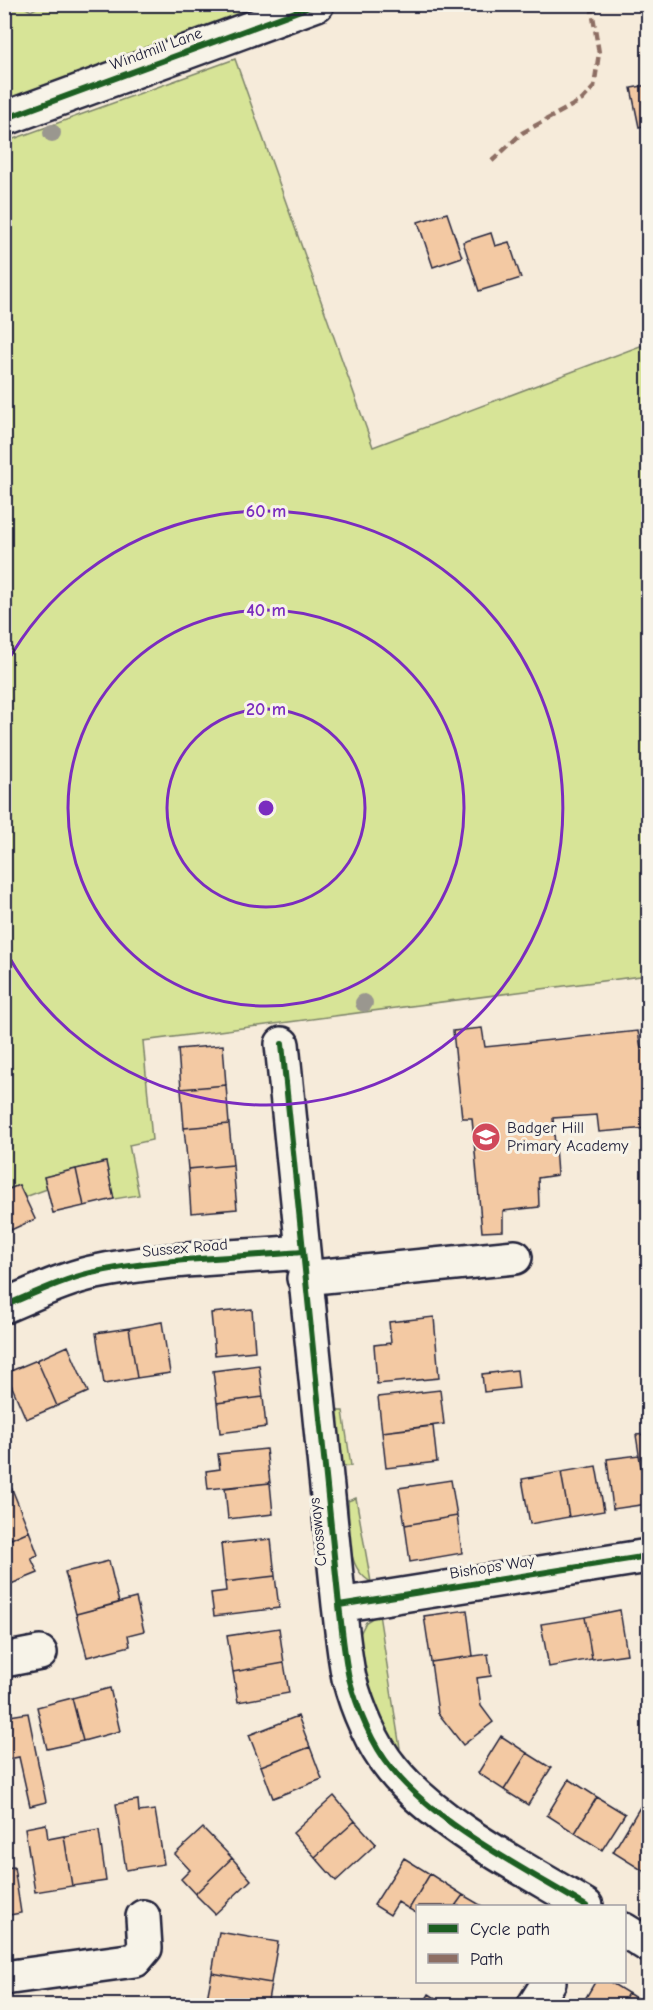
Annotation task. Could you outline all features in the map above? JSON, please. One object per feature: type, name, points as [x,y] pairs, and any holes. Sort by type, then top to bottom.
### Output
[{"type":"street","name":"Windmill Lane","points":[[4,119],[317,4]]},
{"type":"street","name":"Crossways","points":[[282,1044],[339,1605],[350,1678],[369,1732],[392,1769],[426,1801],[465,1831],[584,1905]]},
{"type":"street","name":"Sussex Road","points":[[4,1306],[54,1285],[121,1268],[303,1265],[515,1257]]},
{"type":"street","name":"Bishops Way","points":[[339,1605],[648,1556]]},
{"type":"street","points":[[4,1660],[40,1653]]},
{"type":"street","points":[[4,1978],[135,1959],[145,1948],[143,1917]]},
{"type":"street","points":[[626,1931],[648,1945]]},
{"type":"street","points":[[534,2006],[548,1983]]},
{"type":"green space","points":[[43,4],[308,5],[5,116],[5,5],[21,5],[31,11]]},
{"type":"green space","points":[[235,59],[373,447],[648,343],[648,975],[143,1041],[152,1140],[129,1145],[139,1195],[114,1199],[105,1162],[44,1177],[47,1189],[25,1197],[19,1185],[5,1191],[5,142]]},
{"type":"green space","points":[[335,1411],[343,1411],[351,1466],[341,1467]]},
{"type":"green space","points":[[356,1498],[371,1582],[356,1567],[350,1546],[348,1501]]},
{"type":"green space","points":[[379,1614],[400,1748],[393,1749],[366,1693],[359,1636],[366,1622]]},
{"type":"building","points":[[648,85],[648,125],[639,127],[631,88]]},
{"type":"building","points":[[447,213],[462,257],[433,267],[418,222]]},
{"type":"building","points":[[491,233],[495,246],[509,242],[521,278],[479,291],[463,242]]},
{"type":"building","points":[[482,1028],[485,1047],[638,1031],[641,1048],[648,1048],[648,1128],[599,1132],[597,1115],[553,1118],[557,1175],[538,1178],[539,1207],[503,1211],[503,1231],[482,1232],[472,1118],[462,1118],[453,1031]]},
{"type":"building","points":[[223,1045],[226,1085],[181,1089],[178,1049]]},
{"type":"building","points":[[226,1085],[229,1124],[184,1128],[181,1089]]},
{"type":"building","points":[[229,1124],[233,1165],[188,1169],[184,1128]]},
{"type":"building","points":[[106,1162],[114,1199],[84,1206],[76,1169]]},
{"type":"building","points":[[233,1165],[237,1209],[191,1213],[188,1169]]},
{"type":"building","points":[[76,1169],[84,1206],[53,1213],[44,1177]]},
{"type":"building","points":[[19,1185],[35,1219],[11,1230],[4,1218],[4,1191]]},
{"type":"building","points":[[252,1309],[255,1351],[215,1355],[211,1313]]},
{"type":"building","points":[[434,1317],[439,1378],[377,1384],[374,1345],[391,1343],[389,1322]]},
{"type":"building","points":[[162,1322],[170,1373],[137,1378],[129,1328]]},
{"type":"building","points":[[129,1328],[137,1378],[104,1384],[96,1333]]},
{"type":"building","points":[[68,1346],[88,1392],[57,1406],[37,1360]]},
{"type":"building","points":[[37,1360],[57,1406],[26,1419],[6,1373]]},
{"type":"building","points":[[259,1365],[263,1397],[217,1403],[213,1371]]},
{"type":"building","points":[[517,1370],[519,1388],[484,1392],[482,1374]]},
{"type":"building","points":[[440,1390],[444,1424],[382,1432],[378,1397]]},
{"type":"building","points":[[263,1397],[266,1427],[220,1433],[217,1403]]},
{"type":"building","points":[[433,1426],[437,1462],[386,1468],[382,1432]]},
{"type":"building","points":[[648,1434],[648,1504],[647,1504],[636,1435]]},
{"type":"building","points":[[266,1449],[270,1483],[208,1489],[206,1471],[220,1469],[218,1454]]},
{"type":"building","points":[[639,1455],[647,1504],[613,1509],[607,1459]]},
{"type":"building","points":[[596,1466],[604,1511],[569,1517],[561,1472]]},
{"type":"building","points":[[561,1472],[569,1517],[530,1524],[522,1479]]},
{"type":"building","points":[[451,1480],[457,1516],[405,1525],[399,1488]]},
{"type":"building","points":[[270,1483],[273,1514],[228,1519],[225,1488]]},
{"type":"building","points":[[12,1489],[29,1531],[4,1542],[4,1492]]},
{"type":"building","points":[[457,1516],[462,1553],[410,1562],[405,1525]]},
{"type":"building","points":[[29,1531],[38,1555],[31,1558],[38,1573],[11,1584],[4,1569],[4,1542]]},
{"type":"building","points":[[271,1539],[275,1576],[225,1582],[221,1544]]},
{"type":"building","points":[[109,1561],[119,1603],[76,1614],[65,1572]]},
{"type":"building","points":[[275,1576],[279,1608],[214,1616],[211,1593],[226,1591],[225,1582]]},
{"type":"building","points":[[136,1598],[144,1631],[128,1635],[130,1646],[87,1657],[76,1614]]},
{"type":"building","points":[[467,1610],[473,1656],[431,1662],[424,1616]]},
{"type":"building","points":[[620,1610],[627,1654],[592,1659],[585,1617]]},
{"type":"building","points":[[585,1617],[592,1659],[549,1667],[541,1624]]},
{"type":"building","points":[[644,1620],[648,1620],[648,1664]]},
{"type":"building","points":[[279,1628],[284,1663],[233,1672],[227,1636]]},
{"type":"building","points":[[488,1654],[491,1676],[477,1678],[481,1706],[493,1722],[463,1745],[438,1713],[431,1662]]},
{"type":"building","points":[[284,1663],[289,1693],[238,1702],[233,1672]]},
{"type":"building","points":[[110,1688],[120,1731],[83,1741],[72,1698]]},
{"type":"building","points":[[72,1698],[83,1741],[47,1749],[37,1707]]},
{"type":"building","points":[[28,1713],[46,1802],[30,1806],[19,1757],[4,1760],[4,1717]]},
{"type":"building","points":[[298,1716],[310,1747],[261,1766],[249,1735]]},
{"type":"building","points":[[501,1736],[527,1753],[504,1790],[478,1773]]},
{"type":"building","points":[[310,1747],[322,1779],[273,1798],[261,1766]]},
{"type":"building","points":[[527,1753],[551,1768],[528,1805],[504,1790]]},
{"type":"building","points":[[569,1779],[597,1797],[575,1833],[547,1815]]},
{"type":"building","points":[[334,1796],[355,1821],[315,1857],[293,1833]]},
{"type":"building","points":[[597,1797],[625,1814],[602,1850],[575,1833]]},
{"type":"building","points":[[138,1800],[139,1812],[155,1810],[164,1864],[126,1870],[116,1804]]},
{"type":"building","points":[[640,1807],[648,1812],[648,1874],[613,1852]]},
{"type":"building","points":[[355,1821],[376,1844],[336,1881],[315,1857]]},
{"type":"building","points":[[46,1824],[48,1839],[64,1836],[72,1886],[35,1892],[25,1828]]},
{"type":"building","points":[[203,1828],[232,1858],[195,1894],[181,1879],[190,1870],[175,1854]]},
{"type":"building","points":[[99,1830],[106,1881],[72,1886],[64,1836]]},
{"type":"building","points":[[232,1858],[251,1880],[215,1914],[195,1894]]},
{"type":"building","points":[[404,1858],[430,1874],[409,1909],[398,1902],[390,1915],[374,1905]]},
{"type":"building","points":[[14,1867],[21,1913],[4,1916],[4,1868]]},
{"type":"building","points":[[430,1874],[463,1895],[456,1905],[416,1905],[416,1913],[409,1909]]},
{"type":"building","points":[[463,1895],[480,1905],[456,1905]]},
{"type":"building","points":[[219,1932],[278,1942],[271,1983],[212,1973]]},
{"type":"building","points":[[212,1973],[271,1983],[267,2006],[229,2006],[229,2003],[207,1999]]},
{"type":"building","points":[[594,1983],[612,1983],[628,1993],[621,2006],[581,2006]]},
{"type":"building","points":[[628,1993],[648,2006],[621,2006]]},
{"type":"building","points":[[429,1994],[448,2006],[422,2006]]},
{"type":"marked path","points":[[492,161],[522,133],[582,100],[594,87],[599,53],[591,4]]},
{"type":"cycle path","points":[[4,119],[317,4]]},
{"type":"cycle path","points":[[282,1044],[344,1651],[356,1702],[378,1749],[392,1769],[433,1809],[483,1845],[584,1905]]},
{"type":"cycle path","points":[[4,1306],[69,1279],[117,1268],[169,1261],[302,1252]]},
{"type":"cycle path","points":[[339,1605],[648,1556]]},
{"type":"place","name":"Badger Hill Primary Academy","points":[[486,1137]]}]
